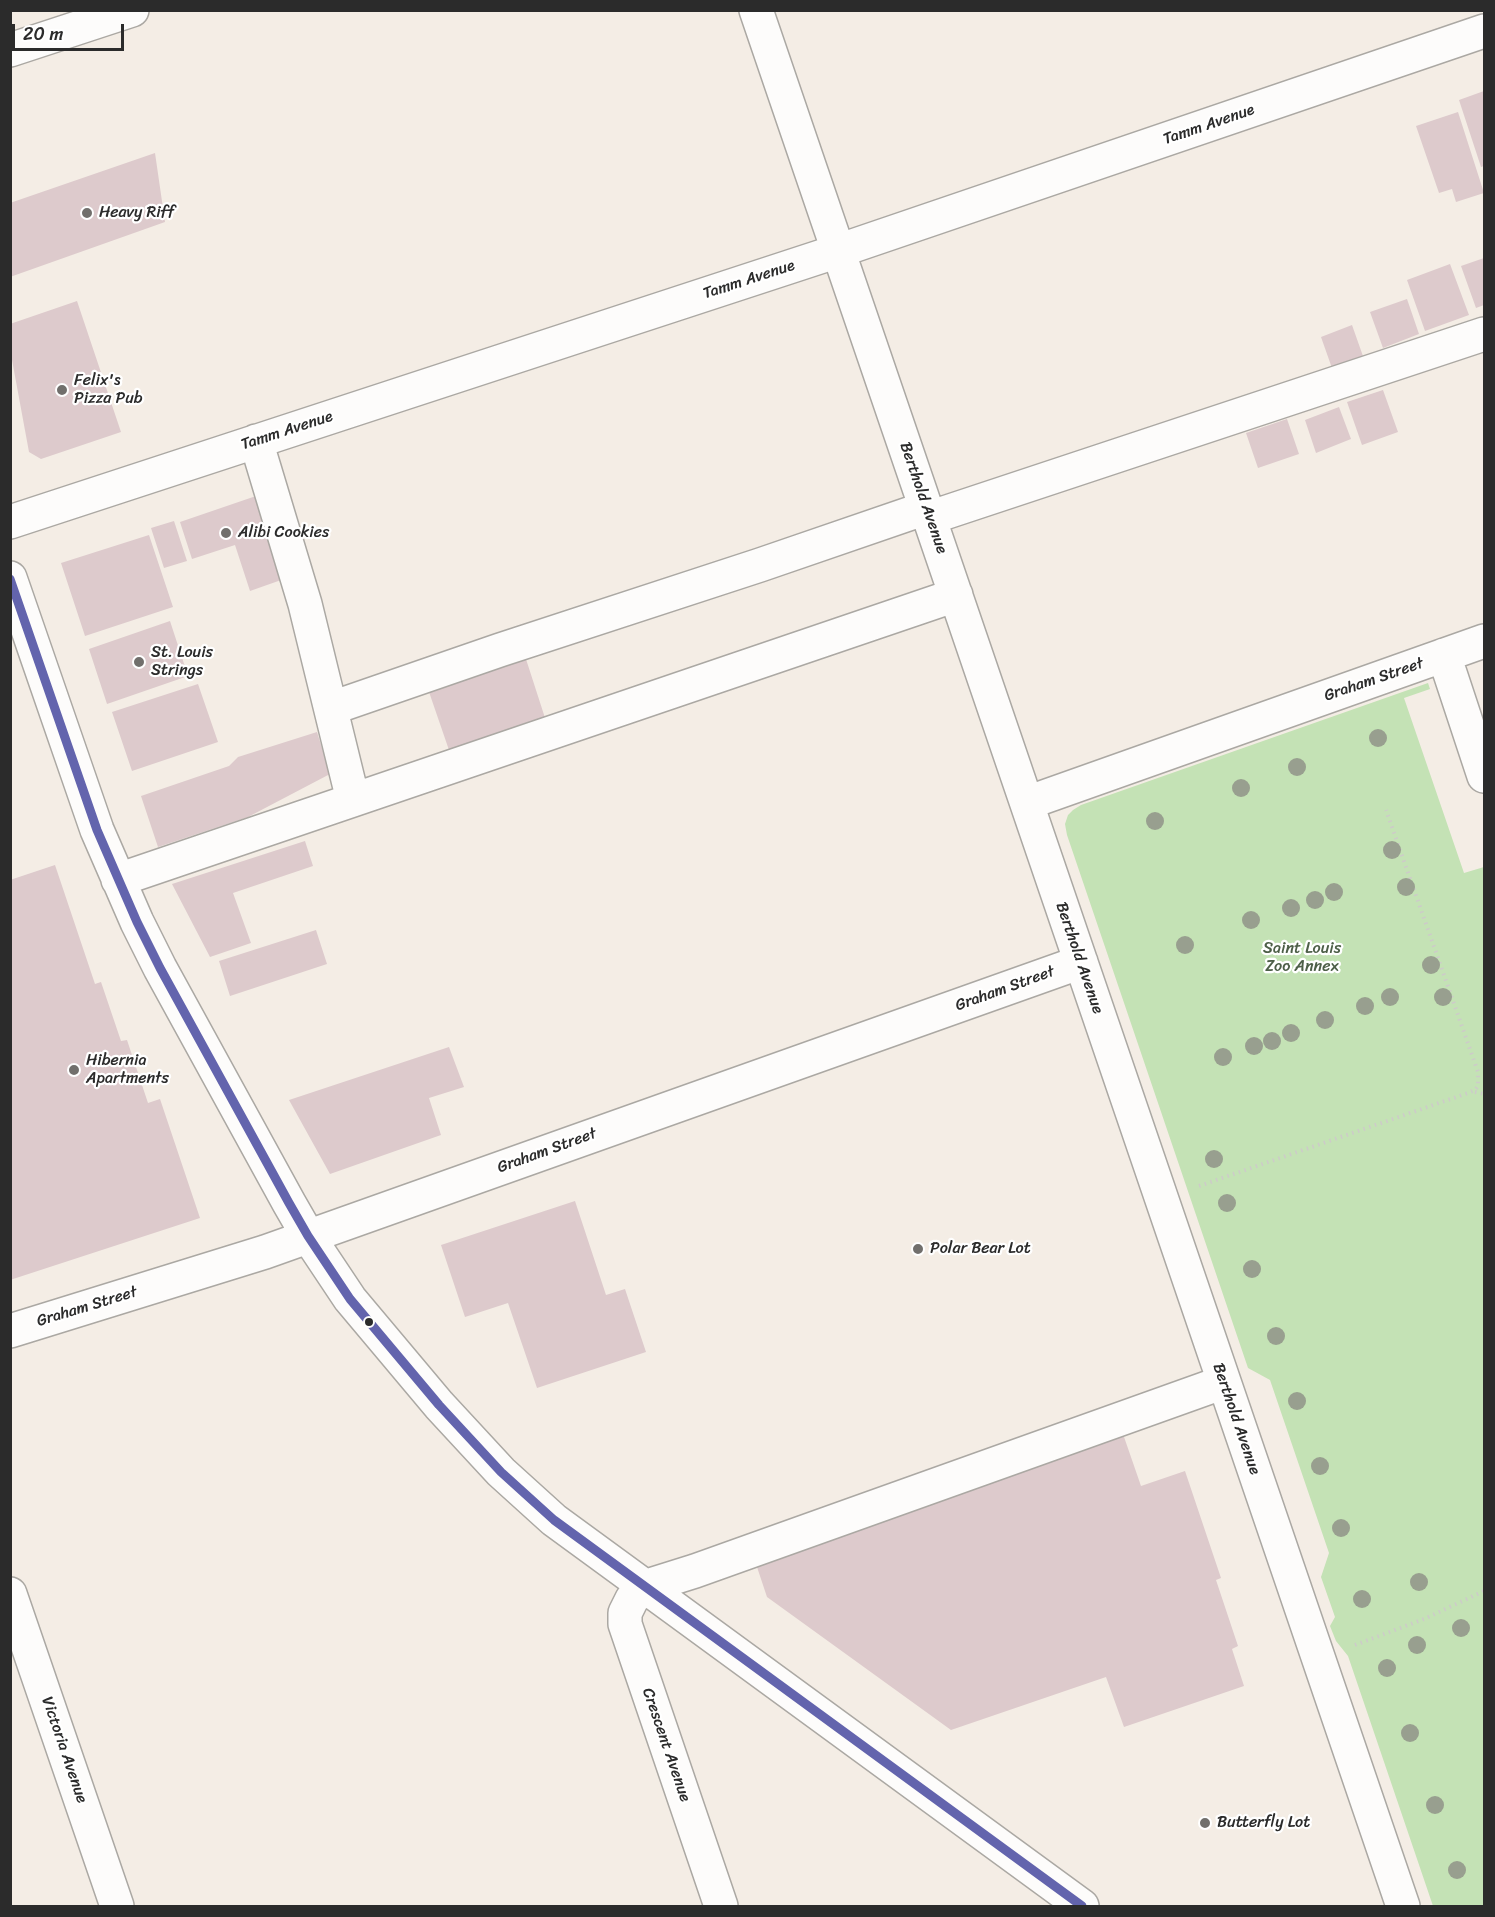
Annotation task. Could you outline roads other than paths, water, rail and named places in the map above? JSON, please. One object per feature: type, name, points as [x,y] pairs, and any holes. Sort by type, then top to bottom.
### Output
[{"type":"street","points":[[10,50],[132,10]]},
{"type":"street","name":"Berthold Avenue","points":[[756,10],[1403,1906]]},
{"type":"street","name":"Tamm Avenue","points":[[10,522],[838,251],[1485,31]]},
{"type":"street","points":[[332,708],[1485,334]]},
{"type":"street","points":[[256,441],[305,604],[353,800]]},
{"type":"street","points":[[10,578],[75,768],[118,880],[160,968],[308,1236],[350,1299],[387,1345],[501,1472],[554,1520],[1082,1906]]},
{"type":"street","points":[[118,880],[956,595]]},
{"type":"street","name":"Graham Street","points":[[1027,803],[1485,641]]},
{"type":"street","points":[[1444,655],[1485,776]]},
{"type":"street","name":"Graham Street","points":[[10,1331],[265,1252],[1081,962]]},
{"type":"street","points":[[644,1587],[695,1571],[1224,1382]]},
{"type":"street","name":"Crescent Avenue","points":[[644,1587],[632,1599],[625,1613],[625,1624],[721,1906]]},
{"type":"street","name":"Victoria Avenue","points":[[10,1594],[117,1906]]},
{"type":"place","name":"Heavy Riff","points":[[87,213]]},
{"type":"place","name":"Felix's Pizza Pub","points":[[62,390]]},
{"type":"place","name":"Alibi Cookies","points":[[226,533]]},
{"type":"place","name":"St. Louis Strings","points":[[139,662]]},
{"type":"place","name":"Hibernia Apartments","points":[[74,1070]]},
{"type":"place","name":"Polar Bear Lot","points":[[918,1249]]},
{"type":"place","name":"Butterfly Lot","points":[[1205,1823]]},
{"type":"park label","name":"Saint Louis Zoo Annex","points":[[1302,958]]}]
